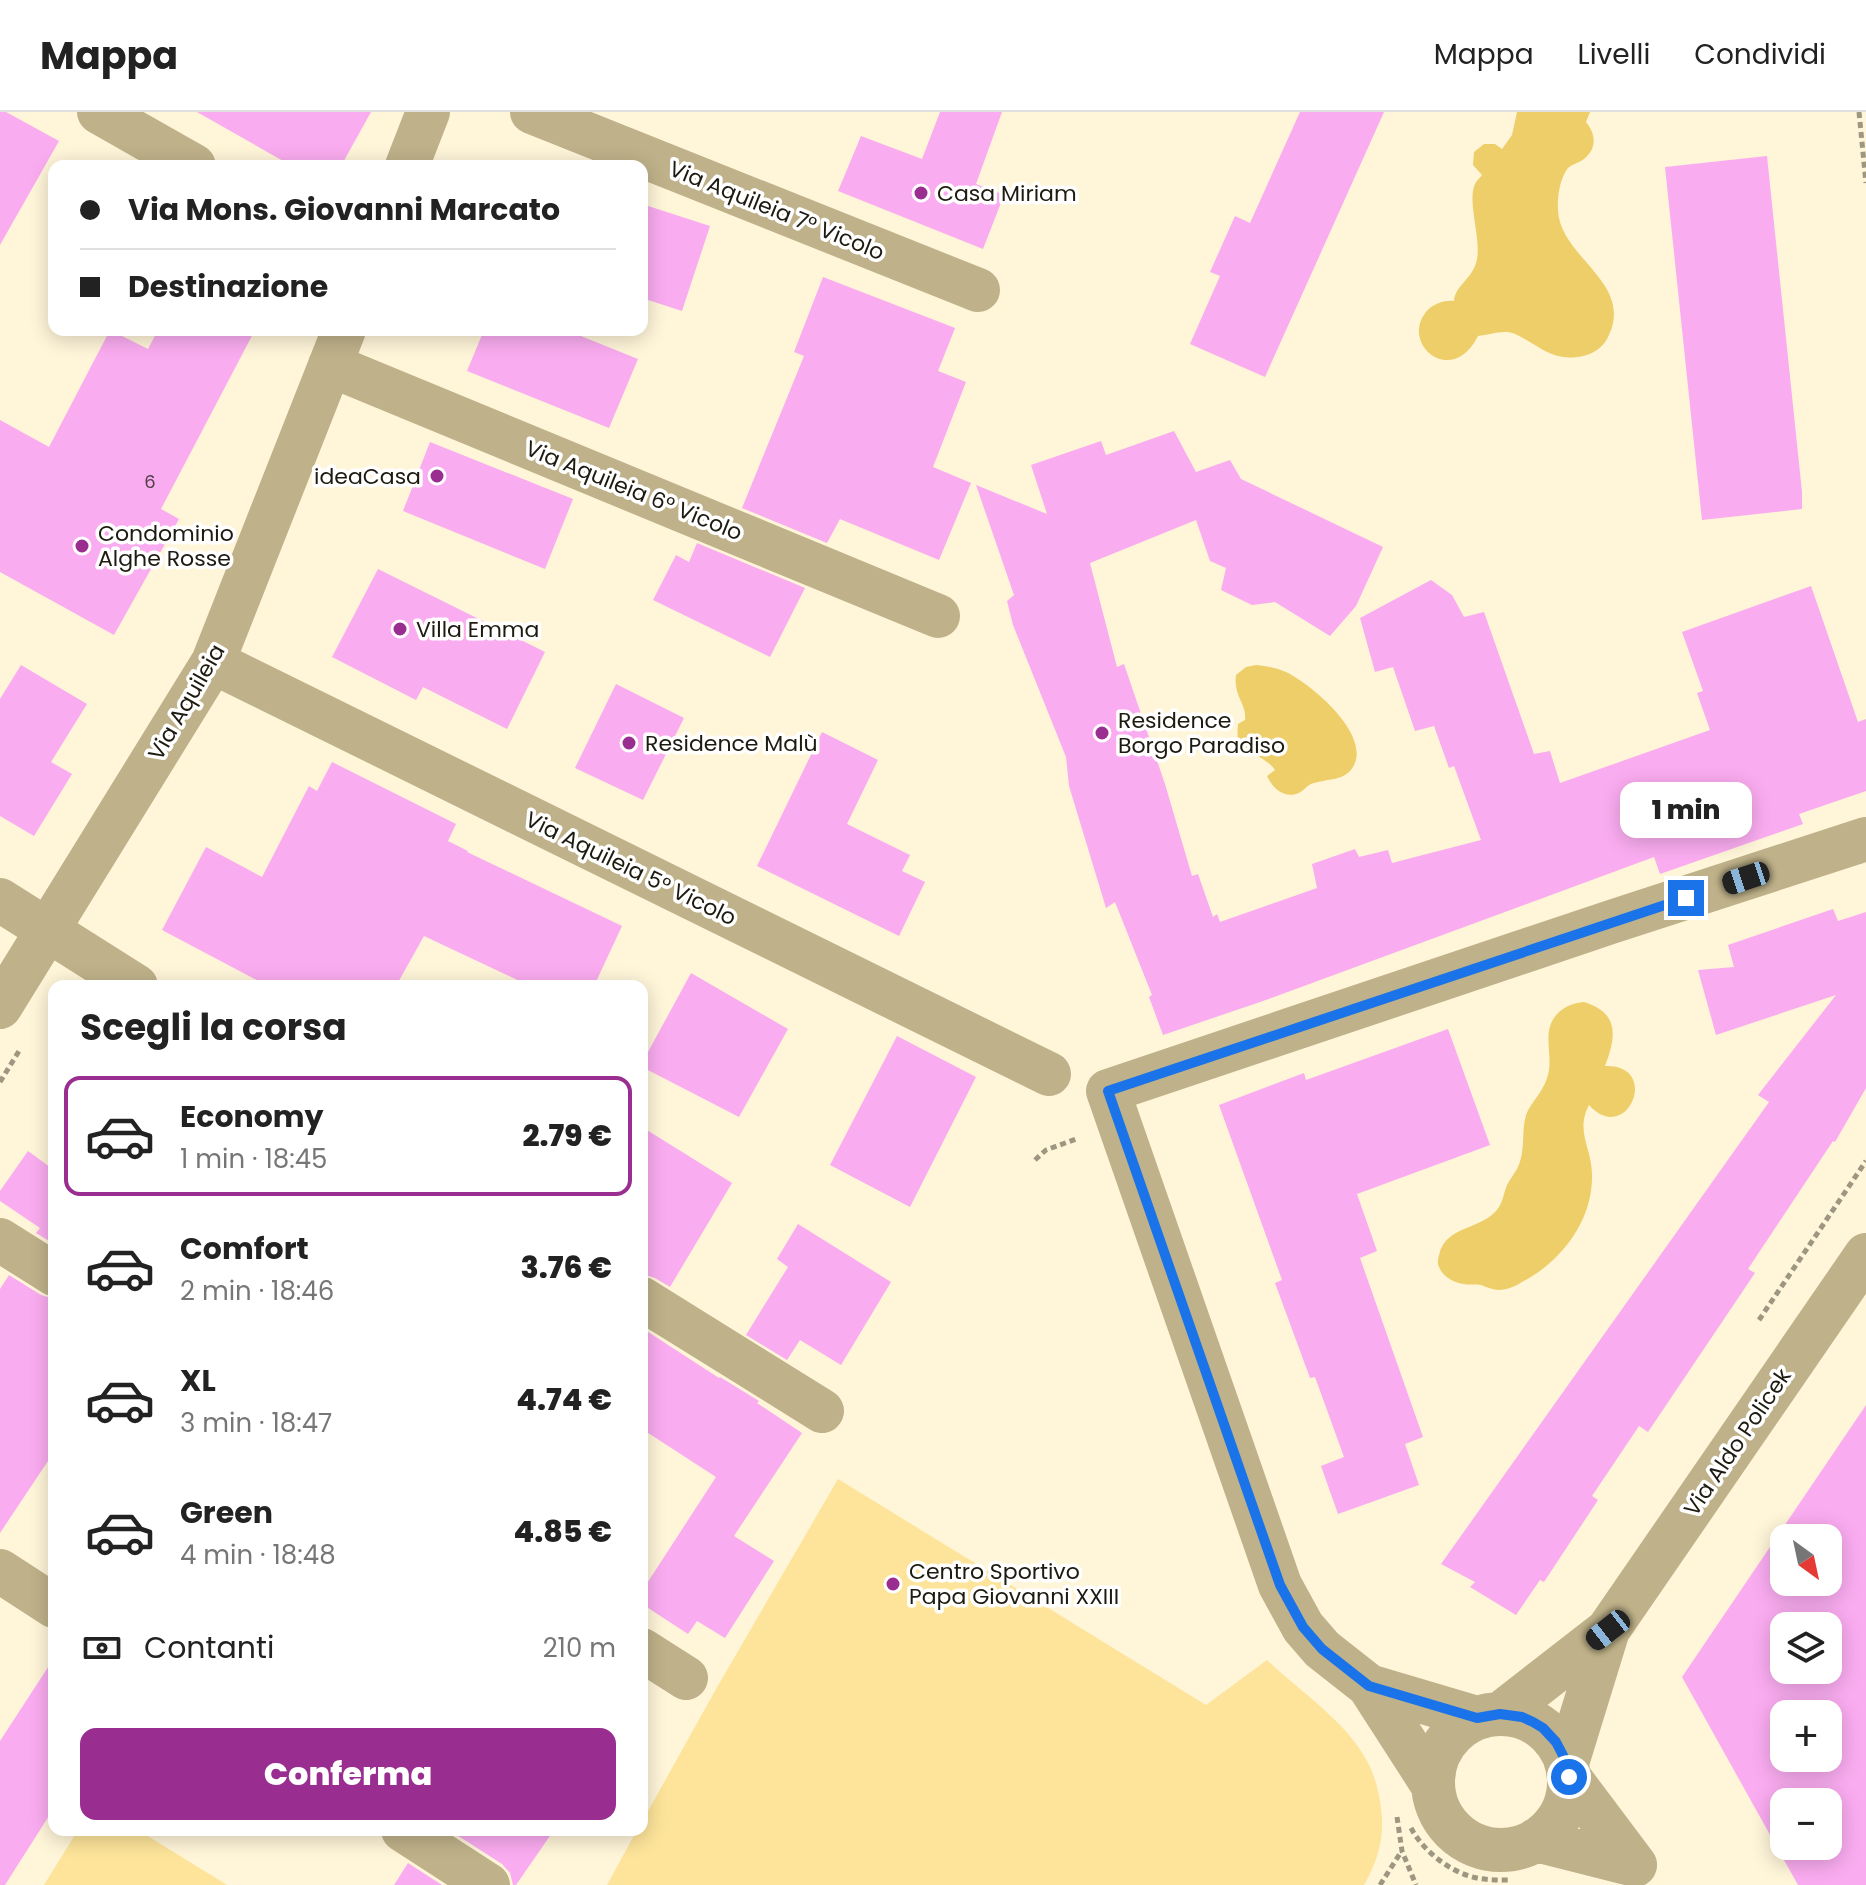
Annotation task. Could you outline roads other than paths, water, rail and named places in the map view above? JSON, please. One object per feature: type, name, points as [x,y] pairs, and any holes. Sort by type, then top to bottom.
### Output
[{"type":"street","points":[[99,112],[183,160]]},
{"type":"street","points":[[409,160],[428,112]]},
{"type":"street","name":"Via Aquileia 7° Vicolo","points":[[532,112],[978,290]]},
{"type":"street","name":"Via Aquileia 6° Vicolo","points":[[337,347],[938,616]]},
{"type":"street","name":"Via Aquileia","points":[[0,1007],[213,662],[337,347]]},
{"type":"street","name":"Via Aquileia 5° Vicolo","points":[[213,662],[1049,1074]]},
{"type":"street","points":[[1432,1784],[1369,1686],[1322,1649],[1303,1627],[1280,1585],[1108,1091],[1866,839]]},
{"type":"street","points":[[0,900],[126,980]]},
{"type":"street","points":[[0,1240],[48,1270]]},
{"type":"street","name":"Via Aldo Policek","points":[[1568,1770],[1608,1630],[1866,1255]]},
{"type":"street","points":[[648,1303],[822,1411]]},
{"type":"street","points":[[0,1571],[48,1602]]},
{"type":"street","name":"Via Aldo Policek","points":[[1488,1716],[1608,1630]]},
{"type":"street","points":[[648,1654],[686,1678]]},
{"type":"street","points":[[1369,1686],[1488,1716],[1522,1717],[1543,1728],[1556,1742],[1568,1770],[1650,1875]]},
{"type":"street","points":[[1488,1716],[1463,1726],[1451,1735],[1433,1769],[1432,1784],[1437,1807],[1458,1836],[1479,1847],[1496,1850],[1513,1849],[1536,1840],[1554,1825],[1562,1812],[1568,1792],[1568,1770]]},
{"type":"street","points":[[412,1836],[488,1885]]},
{"type":"street","points":[[1536,1840],[1650,1875]]},
{"type":"place","name":"Casa Miriam","points":[[921,193]]},
{"type":"place","name":"ideaCasa","points":[[437,476]]},
{"type":"place","name":"Condominio Alghe Rosse","points":[[82,546]]},
{"type":"place","name":"Villa Emma","points":[[400,629]]},
{"type":"place","name":"Residence Borgo Paradiso","points":[[1102,733]]},
{"type":"place","name":"Residence Malù","points":[[629,743]]},
{"type":"place","name":"Centro Sportivo Papa Giovanni XXIII","points":[[893,1584]]}]
